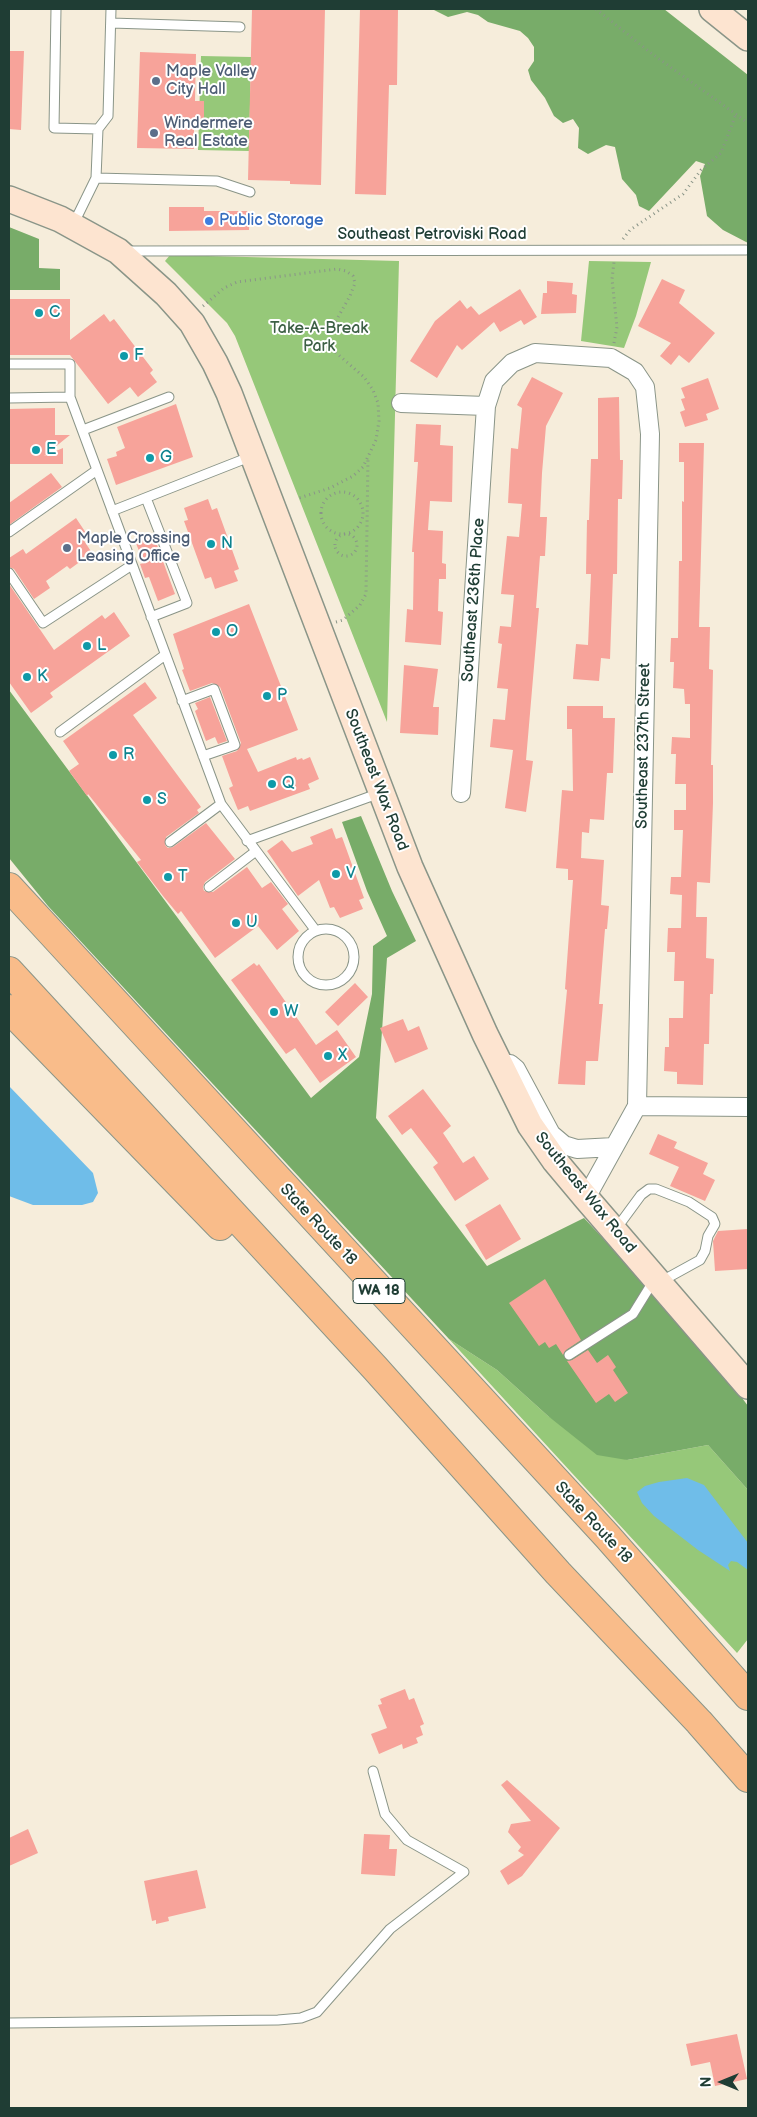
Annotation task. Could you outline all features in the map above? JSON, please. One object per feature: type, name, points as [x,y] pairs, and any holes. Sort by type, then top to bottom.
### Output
[{"type":"highway","name":"State Route 18","points":[[9,887],[607,1536],[748,1696]]},
{"type":"highway","points":[[9,971],[375,1368],[558,1573],[699,1722],[748,1778]]},
{"type":"highway","points":[[9,1009],[212,1219],[375,1368]]},
{"type":"main road","points":[[718,11],[748,38]]},
{"type":"main road","name":"Southeast Wax Road","points":[[9,199],[73,225],[118,251],[166,294],[188,319],[215,363],[410,867],[530,1125],[555,1161],[748,1386]]},
{"type":"street","name":"Southeast 236th Place","points":[[462,793],[486,406],[494,381],[512,363],[535,353],[610,358]]},
{"type":"street","name":"Southeast 237th Street","points":[[586,1198],[637,1106],[650,434],[645,387],[636,372],[610,358]]},
{"type":"street","points":[[401,403],[486,406]]},
{"type":"street","points":[[493,1049],[516,1069],[551,1134],[564,1145],[577,1149],[614,1147]]},
{"type":"street","points":[[637,1106],[748,1107]]},
{"type":"lane","points":[[56,9],[54,128],[98,129]]},
{"type":"lane","points":[[73,225],[96,178],[98,129],[108,116],[111,9]]},
{"type":"lane","points":[[111,23],[240,26]]},
{"type":"lane","points":[[96,178],[217,181],[250,192]]},
{"type":"lane","name":"Southeast Petroviski Road","points":[[118,251],[746,250]]},
{"type":"lane","points":[[9,364],[70,364],[70,397],[221,804],[316,931]]},
{"type":"lane","points":[[83,430],[169,396]]},
{"type":"lane","points":[[9,398],[70,397]]},
{"type":"lane","points":[[112,511],[252,456]]},
{"type":"lane","points":[[9,532],[97,470]]},
{"type":"lane","points":[[146,498],[187,604],[151,617]]},
{"type":"lane","points":[[9,573],[44,623],[132,565]]},
{"type":"lane","points":[[60,732],[165,654]]},
{"type":"lane","points":[[182,701],[214,689],[235,745],[203,756]]},
{"type":"lane","points":[[247,841],[380,792]]},
{"type":"lane","points":[[170,842],[221,804]]},
{"type":"lane","points":[[209,887],[256,851]]},
{"type":"lane","points":[[325,929],[343,934],[353,950],[351,969],[338,982],[320,984],[305,975],[301,968],[299,950],[308,936],[316,931],[325,929]]},
{"type":"lane","points":[[570,1355],[633,1314],[644,1292],[657,1280],[700,1260],[705,1251],[708,1236],[715,1224],[712,1217],[688,1202],[656,1189],[649,1189],[641,1194],[614,1231]]},
{"type":"lane","points":[[9,2023],[278,2020],[301,2018],[317,2012],[390,1929],[464,1872],[407,1840],[385,1814],[373,1771]]},
{"type":"path","points":[[596,9],[651,54],[748,123]]},
{"type":"path","points":[[610,358],[617,327],[612,279],[615,250],[630,230],[683,194],[701,170],[721,153],[736,114]]},
{"type":"path","points":[[188,319],[224,288],[237,282],[304,275],[325,270],[346,271],[353,276],[355,283],[329,333],[334,350],[364,377],[378,403],[379,421],[376,440],[368,457],[358,471],[330,488],[296,499]]},
{"type":"path","points":[[317,625],[325,626],[343,620],[360,605],[366,594],[368,457]]},
{"type":"path","points":[[330,488],[332,494]]},
{"type":"path","points":[[343,534],[336,539],[335,548],[340,554],[349,556],[356,550],[357,542],[352,535],[343,534],[328,529],[321,515],[326,499],[332,494],[348,493],[360,504],[362,520],[351,532],[343,534]]},
{"type":"green space","points":[[432,9],[664,9],[748,75],[748,243],[723,230],[707,216],[700,176],[705,164],[696,161],[649,211],[639,206],[636,195],[622,179],[615,147],[606,145],[588,154],[578,148],[579,128],[573,119],[563,123],[554,116],[545,98],[531,80],[528,70],[534,61],[534,47],[528,38],[520,31],[488,22],[478,15],[467,12],[448,17]]},
{"type":"green space","points":[[201,56],[251,57],[249,151],[198,150]]},
{"type":"green space","points":[[9,227],[39,239],[39,268],[60,269],[60,290],[9,290]]},
{"type":"green space","name":"Take-A-Break Park","points":[[170,255],[399,261],[387,722],[235,336],[227,323],[165,261]]},
{"type":"green space","points":[[589,261],[651,262],[636,316],[624,348],[581,341]]},
{"type":"green space","points":[[9,690],[311,1098],[359,1057],[372,994],[373,946],[387,936],[367,891],[342,822],[361,816],[392,891],[416,941],[387,958],[376,1118],[487,1266],[584,1218],[705,1348],[748,1406],[748,1490],[708,1445],[627,1460],[597,1455],[548,1416],[497,1370],[449,1339],[48,906],[9,858]]},
{"type":"green space","points":[[449,1339],[497,1370],[548,1416],[627,1460],[708,1445],[748,1490],[748,1639],[737,1653]]},
{"type":"water","points":[[9,1086],[93,1173],[98,1193],[93,1202],[82,1205],[33,1205],[9,1196]]},
{"type":"water","points":[[687,1478],[704,1485],[748,1543],[748,1570],[737,1562],[731,1561],[728,1565],[730,1571],[698,1550],[654,1516],[642,1503],[637,1492],[645,1486],[659,1482]]},
{"type":"building","points":[[252,9],[325,9],[321,185],[290,184],[290,181],[248,180]]},
{"type":"building","points":[[360,9],[398,9],[397,85],[389,85],[386,195],[355,194]]},
{"type":"building","points":[[9,51],[24,51],[21,130],[9,129]]},
{"type":"building","points":[[140,52],[196,54],[195,101],[204,101],[204,125],[194,125],[194,149],[137,148]]},
{"type":"building","name":"Public Storage","points":[[169,207],[204,207],[204,211],[250,211],[249,230],[169,231]]},
{"type":"building","points":[[662,279],[685,290],[679,303],[715,333],[689,363],[679,355],[671,365],[660,356],[671,343],[638,326]]},
{"type":"building","points":[[547,281],[573,283],[572,294],[577,295],[576,313],[541,314],[543,293],[547,293]]},
{"type":"building","points":[[520,289],[537,317],[524,325],[521,320],[500,332],[494,322],[462,350],[457,345],[437,378],[410,361],[435,321],[460,300],[467,309],[471,306],[479,315]]},
{"type":"building","points":[[9,299],[70,299],[70,340],[104,314],[110,322],[114,319],[153,370],[150,373],[157,382],[138,397],[130,387],[108,404],[70,355],[9,355]]},
{"type":"building","points":[[532,377],[563,393],[546,426],[540,517],[547,517],[545,556],[540,556],[536,608],[539,608],[526,760],[533,761],[526,812],[505,808],[513,750],[490,747],[493,719],[505,720],[508,689],[497,688],[502,644],[498,643],[500,626],[511,627],[514,595],[501,594],[507,536],[519,537],[522,504],[508,503],[511,448],[518,449],[522,408],[517,405]]},
{"type":"building","points":[[708,378],[719,409],[706,414],[708,420],[685,427],[680,412],[685,410],[681,399],[685,398],[681,388]]},
{"type":"building","points":[[619,397],[620,460],[623,460],[622,499],[618,499],[617,574],[613,574],[610,659],[601,658],[599,681],[573,679],[576,644],[588,645],[591,574],[586,574],[587,520],[589,520],[591,459],[598,459],[598,398]]},
{"type":"building","name":"G","points":[[176,404],[193,457],[116,485],[107,459],[117,456],[116,452],[125,448],[117,427]]},
{"type":"building","points":[[55,408],[55,435],[70,435],[44,456],[63,448],[63,464],[9,464],[9,409]]},
{"type":"building","points":[[416,424],[441,425],[440,445],[453,446],[452,502],[430,501],[428,530],[443,531],[442,563],[446,564],[446,579],[439,579],[438,611],[443,612],[441,645],[405,642],[407,609],[413,610],[414,552],[412,552],[418,462],[414,462]]},
{"type":"building","points":[[679,443],[704,443],[699,627],[710,627],[709,669],[713,670],[711,765],[713,765],[713,803],[710,883],[697,882],[696,917],[707,917],[706,958],[714,959],[713,994],[710,994],[709,1044],[704,1044],[703,1085],[677,1084],[677,1072],[664,1071],[665,1047],[669,1047],[669,1018],[683,1018],[684,981],[674,981],[675,952],[667,952],[668,928],[681,928],[682,895],[670,894],[671,877],[681,877],[683,830],[674,830],[674,810],[686,810],[686,784],[675,784],[676,754],[671,754],[672,737],[690,738],[690,704],[685,704],[684,689],[673,688],[674,662],[670,662],[671,638],[678,638],[679,561],[682,561],[684,462],[679,462]]},
{"type":"building","points":[[51,473],[62,487],[9,525],[9,503]]},
{"type":"building","name":"N","points":[[208,499],[212,510],[217,508],[239,569],[234,571],[238,581],[215,589],[211,577],[205,579],[184,521],[188,520],[184,508]]},
{"type":"building","points":[[76,518],[88,536],[83,539],[92,553],[70,569],[67,566],[46,581],[50,588],[34,599],[14,569],[9,567],[9,558],[23,549],[26,554]]},
{"type":"building","points":[[153,534],[175,594],[158,601],[149,577],[145,578],[140,564],[144,563],[135,541]]},
{"type":"building","points":[[9,584],[54,650],[102,615],[105,619],[114,612],[130,636],[50,693],[53,697],[31,713],[9,682]]},
{"type":"building","points":[[249,604],[298,730],[247,749],[258,772],[296,757],[297,760],[302,758],[303,760],[310,757],[319,779],[308,784],[310,789],[250,811],[248,806],[238,810],[229,788],[233,786],[222,756],[237,751],[241,743],[220,687],[212,683],[190,691],[182,670],[184,669],[173,634]]},
{"type":"building","points":[[404,665],[438,669],[433,707],[439,707],[438,735],[400,733]]},
{"type":"building","points":[[145,682],[157,698],[133,715],[201,807],[197,810],[199,813],[166,837],[165,845],[168,848],[173,847],[206,823],[235,859],[205,882],[204,891],[213,892],[247,867],[262,888],[271,882],[288,904],[282,909],[299,931],[277,950],[258,926],[215,958],[181,911],[178,914],[163,896],[137,862],[141,860],[88,794],[87,796],[69,771],[79,764],[63,741]]},
{"type":"building","points":[[210,697],[227,741],[218,744],[215,737],[206,741],[195,711],[198,709],[195,703]]},
{"type":"building","points":[[567,706],[603,706],[603,718],[615,718],[613,773],[607,773],[604,820],[590,819],[589,833],[582,832],[581,858],[604,860],[601,905],[609,906],[607,929],[605,929],[599,1004],[603,1004],[598,1061],[586,1061],[585,1085],[558,1084],[567,990],[565,989],[573,880],[568,880],[568,869],[556,868],[562,790],[573,791],[572,729],[567,729]]},
{"type":"building","name":"V","points":[[332,828],[336,839],[342,837],[364,898],[359,900],[363,909],[340,918],[334,907],[330,908],[319,880],[298,896],[267,851],[282,840],[292,852],[313,844],[310,837]]},
{"type":"building","points":[[254,963],[257,966],[259,964],[316,1045],[337,1030],[356,1057],[320,1083],[295,1048],[286,1054],[231,980]]},
{"type":"building","points":[[355,983],[368,997],[338,1026],[325,1012]]},
{"type":"building","points":[[403,1019],[408,1031],[419,1026],[428,1049],[395,1063],[380,1028]]},
{"type":"building","points":[[423,1089],[451,1126],[443,1133],[463,1163],[474,1156],[489,1179],[455,1201],[433,1167],[438,1163],[411,1128],[402,1135],[388,1116]]},
{"type":"building","points":[[658,1134],[677,1142],[674,1148],[708,1163],[703,1174],[715,1180],[705,1201],[670,1186],[679,1167],[649,1154]]},
{"type":"building","points":[[500,1204],[521,1239],[486,1260],[465,1225]]},
{"type":"building","points":[[748,1229],[748,1269],[715,1271],[713,1241],[718,1231]]},
{"type":"building","points":[[545,1279],[581,1340],[566,1350],[563,1355],[556,1344],[549,1348],[545,1342],[539,1346],[509,1303]]},
{"type":"building","points":[[588,1350],[597,1363],[608,1355],[616,1367],[613,1370],[628,1393],[615,1402],[609,1394],[596,1403],[567,1361]]},
{"type":"building","points":[[405,1689],[409,1700],[414,1698],[424,1724],[420,1726],[423,1735],[416,1738],[418,1743],[403,1749],[402,1744],[379,1754],[371,1734],[387,1728],[378,1705],[382,1704],[380,1699]]},
{"type":"building","points":[[507,1780],[560,1828],[522,1876],[508,1885],[500,1871],[524,1855],[518,1851],[521,1847],[508,1832],[511,1824],[531,1821],[501,1785]]},
{"type":"building","points":[[28,1829],[38,1853],[9,1866],[9,1838]]},
{"type":"building","points":[[364,1834],[390,1835],[389,1849],[397,1849],[395,1876],[361,1874]]},
{"type":"building","points":[[197,1870],[206,1908],[168,1917],[169,1921],[156,1924],[156,1920],[152,1921],[144,1881]]},
{"type":"building","points":[[737,2034],[747,2079],[715,2086],[710,2062],[691,2066],[686,2044]]},
{"type":"place","name":"Maple Valley City Hall","points":[[156,81]]},
{"type":"place","name":"Windermere Real Estate","points":[[154,133]]},
{"type":"place","name":"Public Storage","points":[[209,221]]},
{"type":"place","name":"C","points":[[39,313]]},
{"type":"place","name":"F","points":[[124,356]]},
{"type":"place","name":"E","points":[[36,450]]},
{"type":"place","name":"G","points":[[150,458]]},
{"type":"place","name":"N","points":[[211,544]]},
{"type":"place","name":"Maple Crossing Leasing Office","points":[[67,548]]},
{"type":"place","name":"O","points":[[216,632]]},
{"type":"place","name":"L","points":[[87,646]]},
{"type":"place","name":"K","points":[[27,677]]},
{"type":"place","name":"P","points":[[267,696]]},
{"type":"place","name":"R","points":[[113,755]]},
{"type":"place","name":"Q","points":[[272,784]]},
{"type":"place","name":"S","points":[[147,800]]},
{"type":"place","name":"V","points":[[336,874]]},
{"type":"place","name":"T","points":[[168,877]]},
{"type":"place","name":"U","points":[[236,923]]},
{"type":"place","name":"W","points":[[274,1012]]},
{"type":"place","name":"X","points":[[328,1056]]}]
